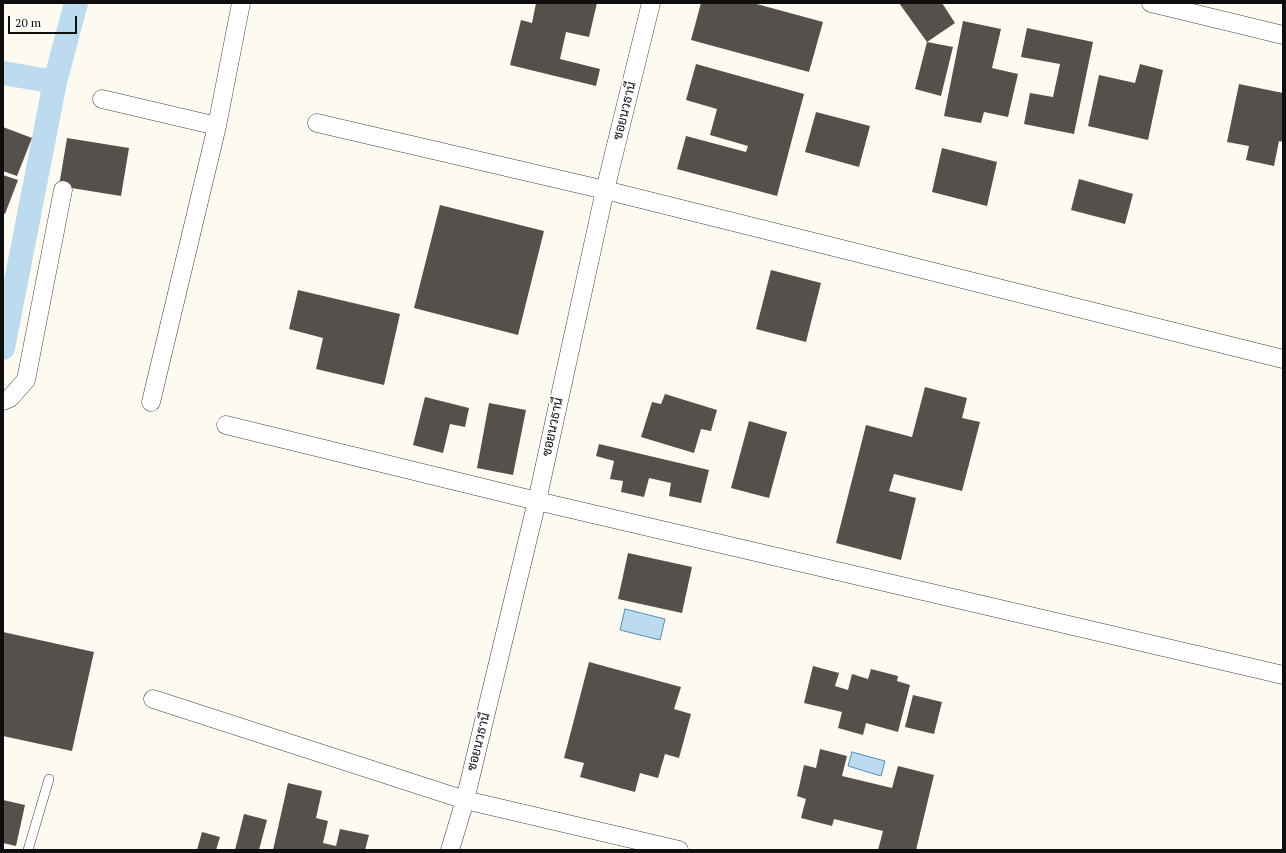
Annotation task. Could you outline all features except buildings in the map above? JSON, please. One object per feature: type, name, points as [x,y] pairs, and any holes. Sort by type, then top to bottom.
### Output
[{"type":"street","points":[[151,402],[218,126],[241,3]]},
{"type":"street","name":"ซอยนวธานี","points":[[450,850],[465,800],[537,501],[605,190],[651,3]]},
{"type":"street","points":[[1151,3],[1283,35]]},
{"type":"street","points":[[102,99],[218,126]]},
{"type":"street","points":[[317,123],[605,190],[1283,359]]},
{"type":"street","points":[[3,401],[10,398],[26,380],[63,190]]},
{"type":"street","points":[[226,425],[537,501],[1283,675]]},
{"type":"street","points":[[153,699],[465,800],[679,850]]},
{"type":"lane","points":[[28,850],[49,779]]},
{"type":"water","points":[[625,609],[665,619],[660,640],[620,630]]},
{"type":"water","points":[[852,752],[885,761],[881,776],[848,766]]},
{"type":"waterway","points":[[3,348],[55,82],[76,3]]},
{"type":"waterway","points":[[3,73],[55,82]]}]
